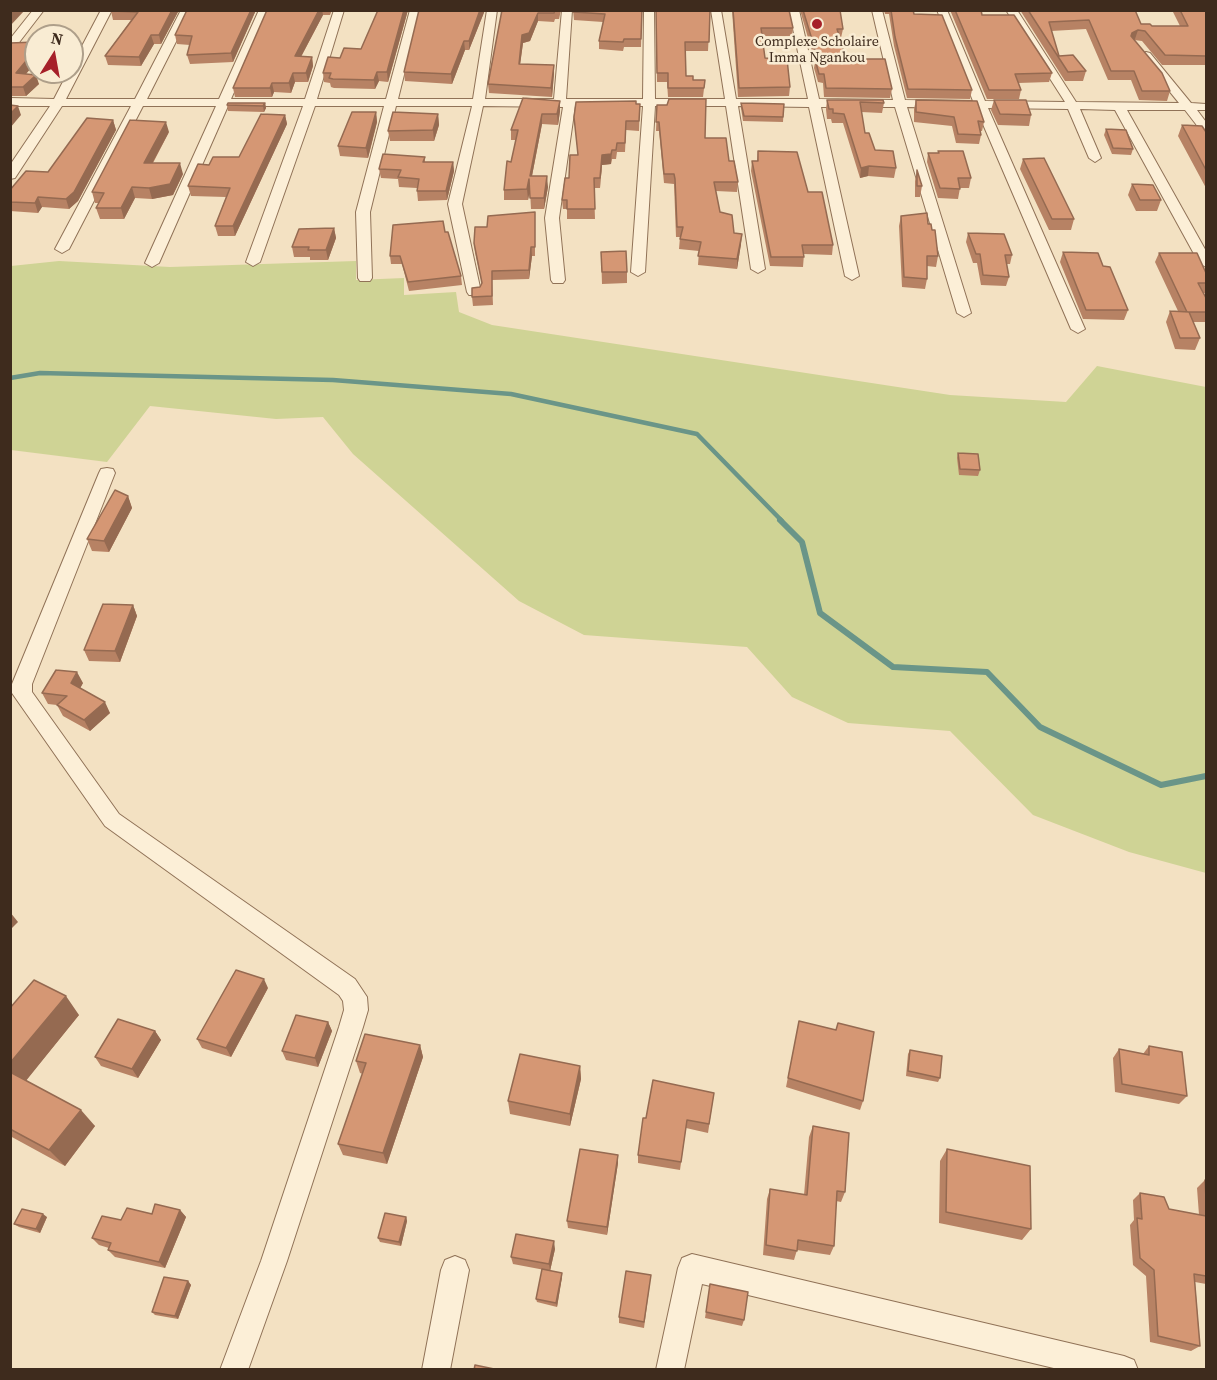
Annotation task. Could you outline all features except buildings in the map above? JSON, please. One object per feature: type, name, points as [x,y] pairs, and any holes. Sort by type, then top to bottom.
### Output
[{"type":"street","points":[[10,47],[39,10]]},
{"type":"street","points":[[10,176],[58,102],[107,10]]},
{"type":"street","points":[[62,249],[187,10]]},
{"type":"street","points":[[153,263],[265,10]]},
{"type":"street","points":[[253,262],[310,102],[339,10]]},
{"type":"street","points":[[365,278],[363,212],[415,10]]},
{"type":"street","points":[[474,292],[455,204],[478,104],[492,10]]},
{"type":"street","points":[[558,280],[552,218],[565,104],[567,10]]},
{"type":"street","points":[[638,272],[649,103],[649,10]]},
{"type":"street","points":[[716,10],[758,269]]},
{"type":"street","points":[[794,10],[852,276]]},
{"type":"street","points":[[877,10],[900,104],[964,313]]},
{"type":"street","points":[[942,10],[949,32],[1078,329]]},
{"type":"street","points":[[1011,10],[1073,106],[1095,158]]},
{"type":"street","points":[[1136,44],[1191,107],[1206,129]]},
{"type":"street","points":[[10,102],[816,103],[1206,107]]},
{"type":"street","points":[[1119,106],[1206,263]]},
{"type":"street","points":[[107,474],[22,684],[22,693],[112,820],[347,987],[355,998],[356,1010],[351,1028],[274,1261],[234,1370]]},
{"type":"street","points":[[670,1370],[692,1268],[1058,1362],[1124,1370]]},
{"type":"street","points":[[436,1370],[455,1270]]},
{"type":"green space","points":[[59,261],[170,267],[356,261],[356,280],[404,278],[404,295],[456,292],[459,312],[492,325],[950,395],[1066,402],[1097,366],[1206,387],[1206,873],[1129,852],[1033,815],[950,731],[848,723],[792,697],[747,647],[584,635],[519,601],[353,454],[323,417],[276,419],[150,406],[107,462],[11,450],[11,266]]},
{"type":"waterway","points":[[10,378],[40,373],[333,380],[511,394],[697,434],[782,521]]},
{"type":"waterway","points":[[780,520],[802,542],[820,613],[893,667],[987,672],[1040,727],[1161,785],[1206,776]]},
{"type":"place","name":"Complexe Scholaire Imma Ngankou","points":[[817,24]]}]
